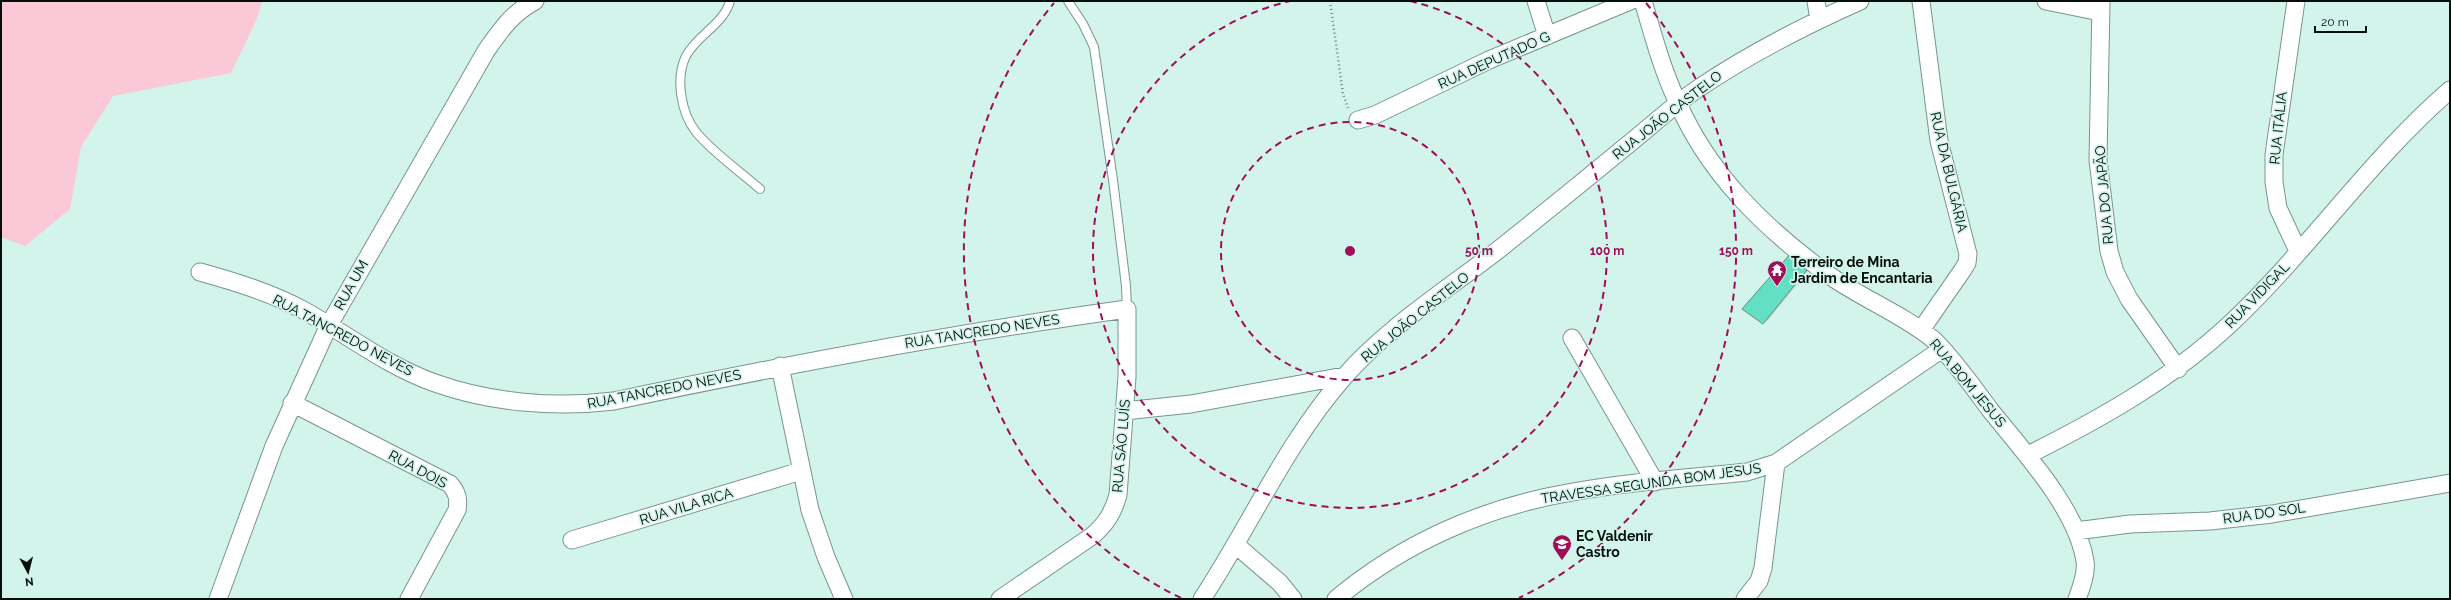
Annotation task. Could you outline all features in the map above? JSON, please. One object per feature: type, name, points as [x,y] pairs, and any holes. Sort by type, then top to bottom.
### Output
[{"type":"street","name":"RUA UM","points":[[218,599],[274,446],[292,403],[329,325],[486,51],[506,23],[521,8],[535,1]]},
{"type":"street","points":[[1536,1],[1547,36]]},
{"type":"street","name":"RUA DEPUTADO G","points":[[1358,120],[1375,115],[1489,60],[1630,1]]},
{"type":"street","name":"RUA BOM JESUS","points":[[1643,1],[1678,104],[1704,153],[1750,210],[1826,273],[1865,298],[1921,330],[1942,349],[2028,456],[2057,497],[2076,531],[2085,563],[2082,586],[2077,599]]},
{"type":"street","points":[[1816,1],[1819,20]]},
{"type":"street","name":"RUA JOÃO CASTELO","points":[[1202,599],[1236,545],[1284,461],[1344,376],[1388,335],[1540,217],[1678,104],[1726,70],[1819,20],[1860,1]]},
{"type":"street","name":"RUA DA BULGÁRIA","points":[[1921,1],[1939,141],[1968,254],[1967,263],[1921,330]]},
{"type":"street","points":[[2046,1],[2101,6]]},
{"type":"street","name":"RUA ITÁLIA","points":[[2296,1],[2274,155],[2274,182],[2278,208],[2298,251]]},
{"type":"street","name":"RUA DO JAPÃO","points":[[2101,6],[2098,160],[2109,251],[2115,272],[2129,299],[2178,369]]},
{"type":"street","name":"RUA VIDIGAL","points":[[2028,456],[2127,402],[2178,369],[2230,324],[2268,287],[2374,166],[2450,90]]},
{"type":"street","name":"RUA TANCREDO NEVES","points":[[200,272],[239,283],[281,300],[329,325],[366,349],[434,383],[466,392],[538,403],[582,405],[614,401],[780,366],[1018,324],[1127,309]]},
{"type":"street","name":"RUA SÃO LUÍS","points":[[1000,599],[1092,536],[1108,519],[1118,496],[1127,377],[1127,309]]},
{"type":"street","points":[[1572,338],[1655,482]]},
{"type":"street","name":"TRAVESSA SEGUNDA BOM JESUS","points":[[1336,599],[1386,562],[1431,537],[1486,514],[1567,493],[1747,472],[1776,463],[1942,349]]},
{"type":"street","points":[[780,366],[810,510],[826,557],[844,599]]},
{"type":"street","points":[[1124,411],[1191,404],[1344,376]]},
{"type":"street","name":"RUA DOIS","points":[[292,403],[450,484],[456,492],[458,498],[457,510],[409,599]]},
{"type":"street","name":"TRAVESSA SEGUNDA BOM JESUS","points":[[1745,599],[1759,581],[1763,568],[1776,463]]},
{"type":"street","name":"RUA VILA RICA","points":[[572,540],[801,471]]},
{"type":"street","name":"RUA DO SOL","points":[[2076,531],[2130,524],[2210,521],[2272,514],[2450,483]]},
{"type":"street","points":[[1236,545],[1280,583],[1293,599]]},
{"type":"lane","points":[[730,1],[724,14],[686,56],[680,80],[686,115],[696,132],[760,190]]},
{"type":"lane","points":[[1068,1],[1094,47],[1097,62],[1124,263],[1127,309]]},
{"type":"path","points":[[1330,1],[1343,94],[1349,112],[1358,120]]},
{"type":"shaded area","points":[[1,1],[262,1],[257,19],[231,73],[113,96],[81,147],[70,209],[25,246],[1,237]]},
{"type":"building","name":"Terreiro de Mina Jardim de Encantaria","points":[[1792,252],[1811,265],[1763,324],[1742,309]]},
{"type":"place","name":"Terreiro de Mina Jardim de Encantaria","points":[[1777,287]]},
{"type":"place","name":"EC Valdenir Castro","points":[[1562,561]]}]
